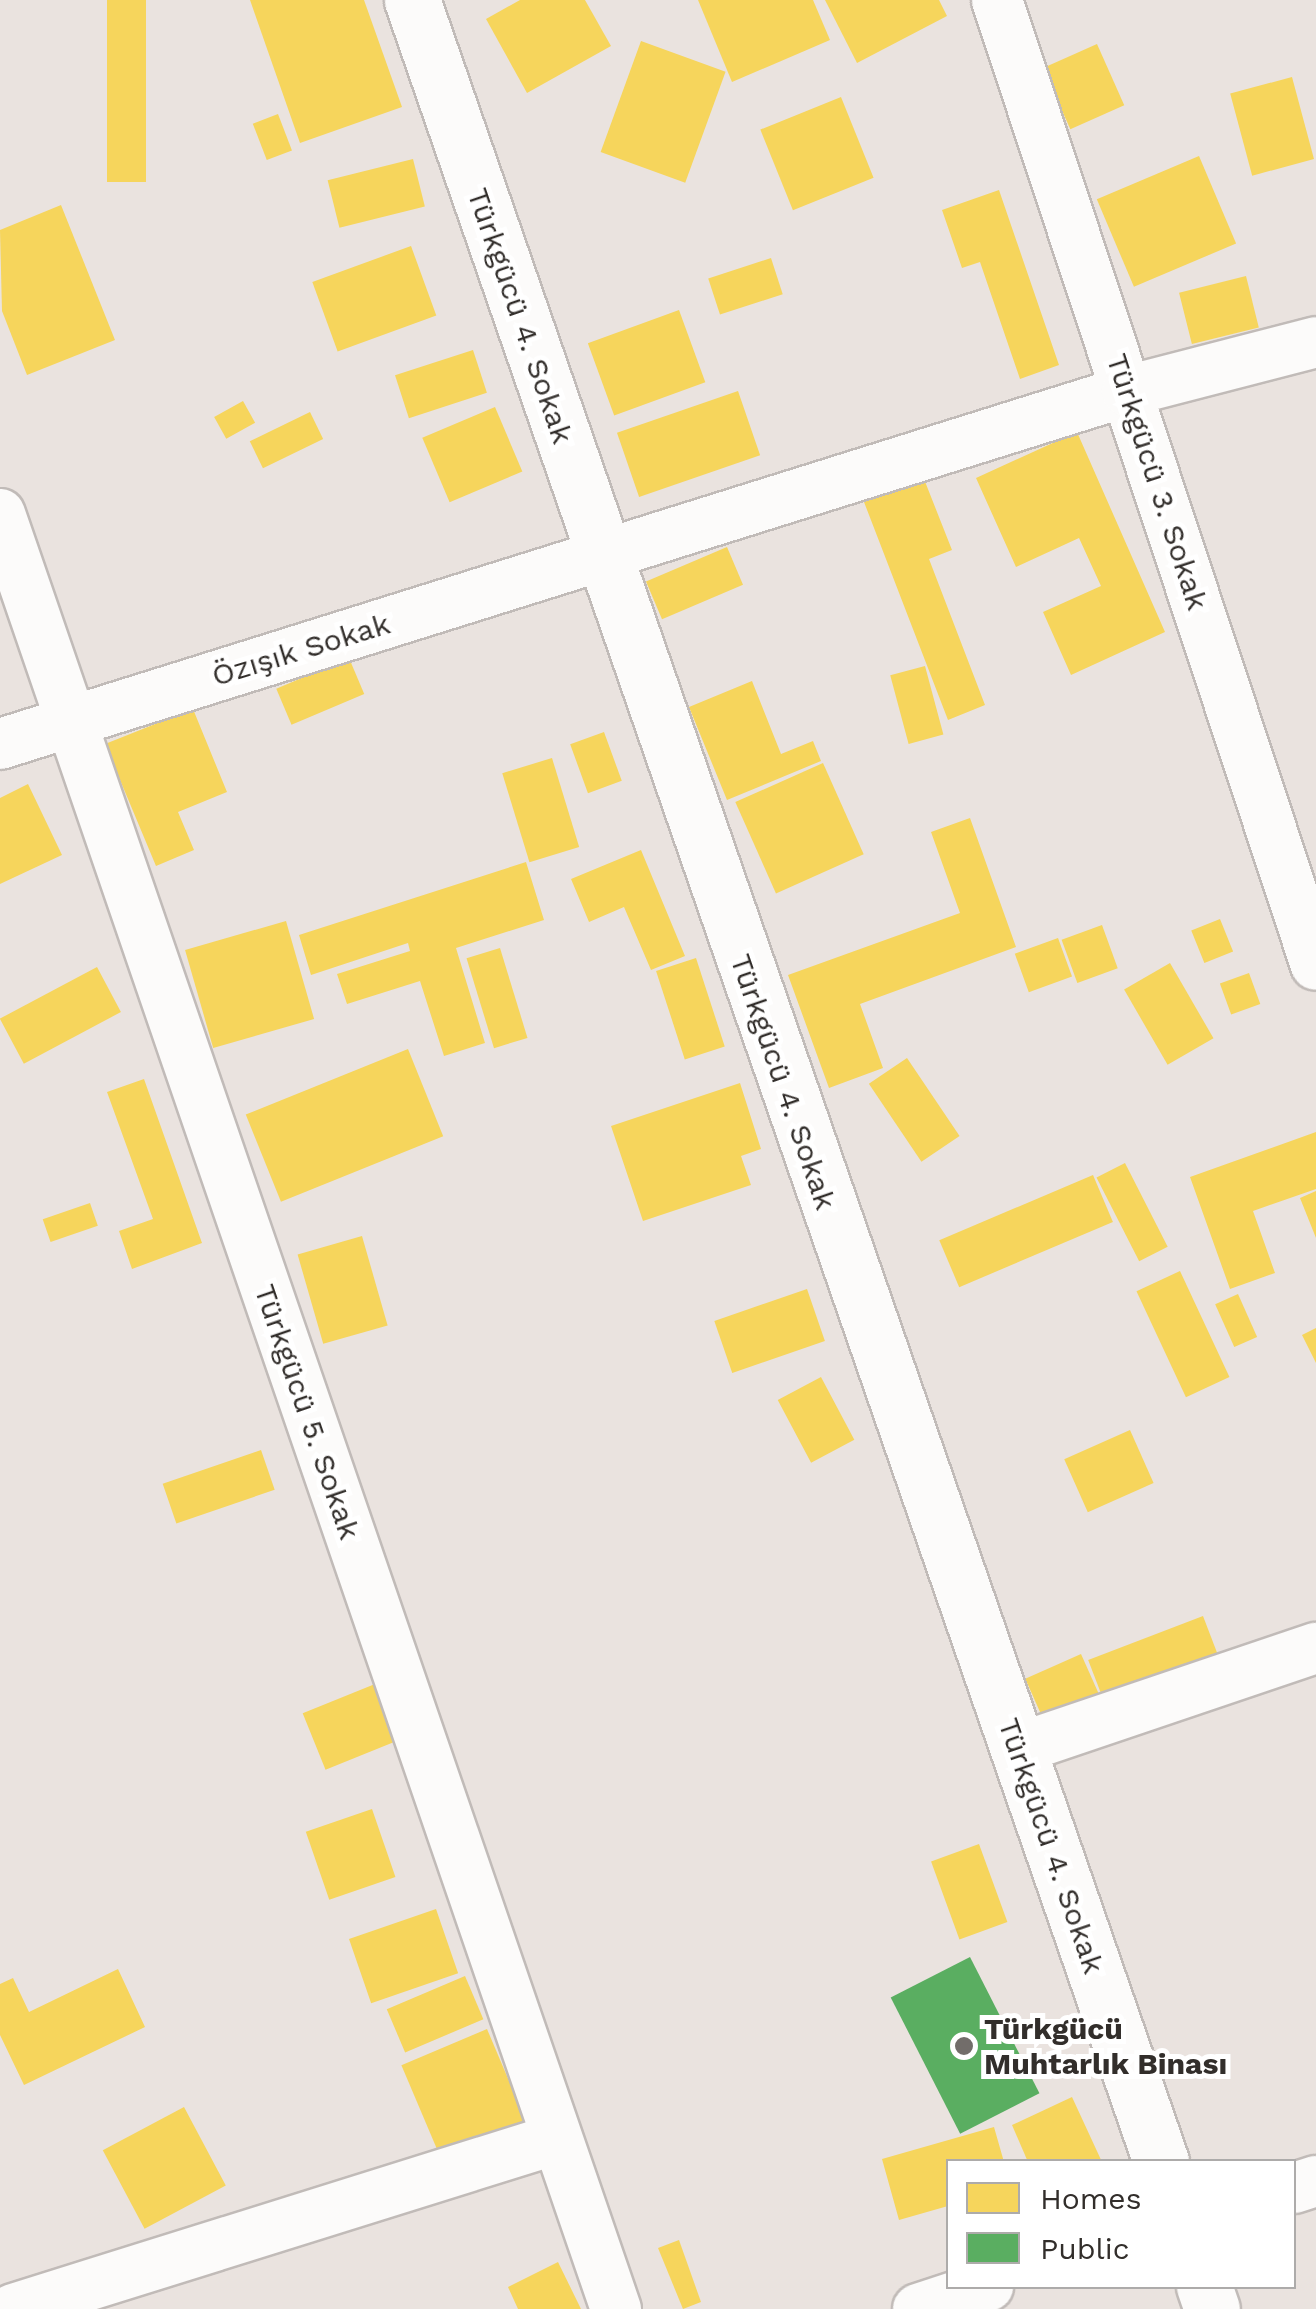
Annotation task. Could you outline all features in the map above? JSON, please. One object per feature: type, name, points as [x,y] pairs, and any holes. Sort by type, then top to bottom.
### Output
[{"type":"main road","name":"Türkgücü 4. Sokak","points":[[412,0],[1160,2159]]},
{"type":"street","name":"Türkgücü 3. Sokak","points":[[997,0],[1316,965]]},
{"type":"street","name":"Özışık Sokak","points":[[0,744],[1127,391],[1316,342]]},
{"type":"street","name":"Türkgücü 5. Sokak","points":[[0,514],[616,2309]]},
{"type":"street","points":[[1017,1749],[1316,1648]]},
{"type":"street","points":[[13,2309],[556,2140]]},
{"type":"street","points":[[918,2309],[979,2289]]},
{"type":"building: Homes","points":[[107,0],[146,0],[146,182],[107,182]]},
{"type":"building: Homes","points":[[250,0],[364,0],[402,107],[300,143]]},
{"type":"building: Homes","points":[[520,0],[585,0],[611,46],[527,93],[486,19]]},
{"type":"building: Homes","points":[[698,0],[813,0],[830,40],[732,82]]},
{"type":"building: Homes","points":[[825,0],[939,0],[947,16],[857,63]]},
{"type":"building: Homes","points":[[641,41],[726,72],[685,183],[601,152]]},
{"type":"building: Homes","points":[[1097,44],[1124,105],[1070,129],[1043,68]]},
{"type":"building: Homes","points":[[1292,77],[1314,159],[1252,176],[1230,94]]},
{"type":"building: Homes","points":[[841,97],[874,178],[793,210],[760,130]]},
{"type":"building: Homes","points":[[278,114],[292,150],[267,160],[253,124]]},
{"type":"building: Homes","points":[[1199,156],[1236,243],[1134,287],[1097,199]]},
{"type":"building: Homes","points":[[413,159],[425,207],[339,228],[328,180]]},
{"type":"building: Homes","points":[[999,190],[1059,365],[1020,379],[980,262],[962,268],[942,210]]},
{"type":"building: Homes","points":[[61,205],[115,340],[27,375],[2,311],[0,230]]},
{"type":"building: Homes","points":[[411,246],[436,316],[338,351],[312,282]]},
{"type":"building: Homes","points":[[771,258],[783,294],[720,315],[708,278]]},
{"type":"building: Homes","points":[[1246,276],[1259,327],[1192,344],[1179,293]]},
{"type":"building: Homes","points":[[679,310],[705,382],[614,416],[588,343]]},
{"type":"building: Homes","points":[[473,350],[487,393],[409,418],[395,375]]},
{"type":"building: Homes","points":[[738,391],[760,455],[639,497],[617,433]]},
{"type":"building: Homes","points":[[243,401],[255,423],[226,439],[214,417]]},
{"type":"building: Homes","points":[[495,407],[522,471],[450,502],[422,438]]},
{"type":"building: Homes","points":[[310,412],[323,439],[263,468],[250,441]]},
{"type":"building: Homes","points":[[1077,432],[1165,632],[1071,675],[1043,612],[1101,586],[1079,538],[1016,567],[976,478]]},
{"type":"building: Homes","points":[[924,479],[952,550],[929,559],[985,705],[948,720],[864,502]]},
{"type":"building: Homes","points":[[727,547],[743,585],[662,619],[646,581]]},
{"type":"building: Homes","points":[[349,658],[364,694],[292,725],[276,689]]},
{"type":"building: Homes","points":[[925,666],[943,735],[909,744],[890,675]]},
{"type":"building: Homes","points":[[752,681],[781,754],[813,741],[821,761],[727,800],[689,707]]},
{"type":"building: Homes","points":[[193,709],[227,792],[178,812],[194,850],[156,866],[105,744]]},
{"type":"building: Homes","points":[[604,732],[622,781],[588,793],[570,744]]},
{"type":"building: Homes","points":[[552,758],[579,847],[529,862],[502,773]]},
{"type":"building: Homes","points":[[823,763],[864,854],[776,893],[735,802]]},
{"type":"building: Homes","points":[[28,784],[62,855],[0,884],[0,798]]},
{"type":"building: Homes","points":[[970,818],[1016,947],[860,1004],[883,1068],[829,1088],[788,975],[960,913],[931,832]]},
{"type":"building: Homes","points":[[641,850],[685,956],[651,970],[624,907],[589,922],[571,879]]},
{"type":"building: Homes","points":[[526,862],[544,920],[456,948],[485,1043],[444,1056],[420,981],[347,1004],[337,974],[410,951],[408,943],[311,975],[299,935]]},
{"type":"building: Homes","points":[[1220,919],[1233,951],[1204,963],[1191,931]]},
{"type":"building: Homes","points":[[286,921],[314,1019],[213,1048],[185,950]]},
{"type":"building: Homes","points":[[1102,925],[1118,968],[1077,983],[1062,940]]},
{"type":"building: Homes","points":[[1058,938],[1072,977],[1029,992],[1015,954]]},
{"type":"building: Homes","points":[[500,948],[527,1038],[494,1048],[467,958]]},
{"type":"building: Homes","points":[[696,958],[725,1046],[685,1059],[656,971]]},
{"type":"building: Homes","points":[[1170,963],[1214,1038],[1168,1065],[1124,989]]},
{"type":"building: Homes","points":[[97,967],[121,1012],[24,1064],[0,1019]]},
{"type":"building: Homes","points":[[1249,973],[1260,1004],[1231,1015],[1220,984]]},
{"type":"building: Homes","points":[[408,1049],[443,1136],[281,1202],[246,1115]]},
{"type":"building: Homes","points":[[907,1058],[960,1136],[921,1162],[869,1084]]},
{"type":"building: Homes","points":[[144,1079],[202,1243],[132,1269],[119,1231],[153,1219],[107,1092]]},
{"type":"building: Homes","points":[[740,1083],[761,1149],[741,1156],[751,1185],[643,1221],[611,1126]]},
{"type":"building: Homes","points":[[1316,1132],[1316,1189],[1253,1211],[1275,1273],[1230,1289],[1190,1177]]},
{"type":"building: Homes","points":[[1125,1163],[1168,1247],[1139,1261],[1096,1178]]},
{"type":"building: Homes","points":[[1093,1175],[1113,1222],[959,1287],[939,1240]]},
{"type":"building: Homes","points":[[1316,1191],[1316,1238],[1300,1198]]},
{"type":"building: Homes","points":[[90,1203],[98,1226],[51,1242],[43,1219]]},
{"type":"building: Homes","points":[[362,1236],[388,1325],[323,1344],[298,1254]]},
{"type":"building: Homes","points":[[1180,1271],[1229,1377],[1186,1397],[1136,1291]]},
{"type":"building: Homes","points":[[807,1289],[825,1341],[732,1373],[714,1321]]},
{"type":"building: Homes","points":[[1238,1294],[1257,1337],[1234,1347],[1215,1304]]},
{"type":"building: Homes","points":[[1316,1328],[1316,1363],[1302,1335]]},
{"type":"building: Homes","points":[[821,1377],[854,1440],[811,1463],[778,1400]]},
{"type":"building: Homes","points":[[1130,1430],[1154,1483],[1088,1512],[1064,1459]]},
{"type":"building: Homes","points":[[261,1450],[275,1490],[176,1524],[163,1484]]},
{"type":"building: Homes","points":[[1203,1616],[1220,1660],[1105,1704],[1088,1660]]},
{"type":"building: Homes","points":[[1081,1654],[1099,1695],[1044,1720],[1025,1679]]},
{"type":"building: Homes","points":[[375,1684],[398,1741],[326,1770],[303,1713]]},
{"type":"building: Homes","points":[[372,1809],[395,1877],[329,1900],[306,1832]]},
{"type":"building: Homes","points":[[979,1844],[1007,1922],[959,1939],[931,1861]]},
{"type":"building: Homes","points":[[436,1909],[458,1973],[371,2003],[349,1939]]},
{"type":"building: Homes","points":[[118,1969],[145,2027],[24,2085],[0,2035],[0,1984],[13,1978],[29,2012]]},
{"type":"building: Homes","points":[[465,1976],[483,2019],[405,2052],[387,2009]]},
{"type":"building: Homes","points":[[487,2029],[528,2125],[442,2161],[401,2065]]},
{"type":"building: Homes","points":[[1072,2097],[1101,2159],[1027,2159],[1012,2125]]},
{"type":"building: Homes","points":[[184,2107],[226,2186],[145,2229],[103,2150]]},
{"type":"building: Homes","points":[[994,2127],[1003,2159],[946,2159],[946,2207],[899,2220],[882,2159]]},
{"type":"building: Homes","points":[[679,2240],[701,2302],[683,2309],[658,2248]]},
{"type":"building: Homes","points":[[558,2262],[581,2309],[518,2309],[508,2287]]},
{"type":"building: Public","name":"Türkgücü Muhtarlık Binası","points":[[970,1957],[1039,2093],[960,2134],[891,1997]]},
{"type":"place","name":"Türkgücü Muhtarlık Binası","points":[[964,2046]]}]
